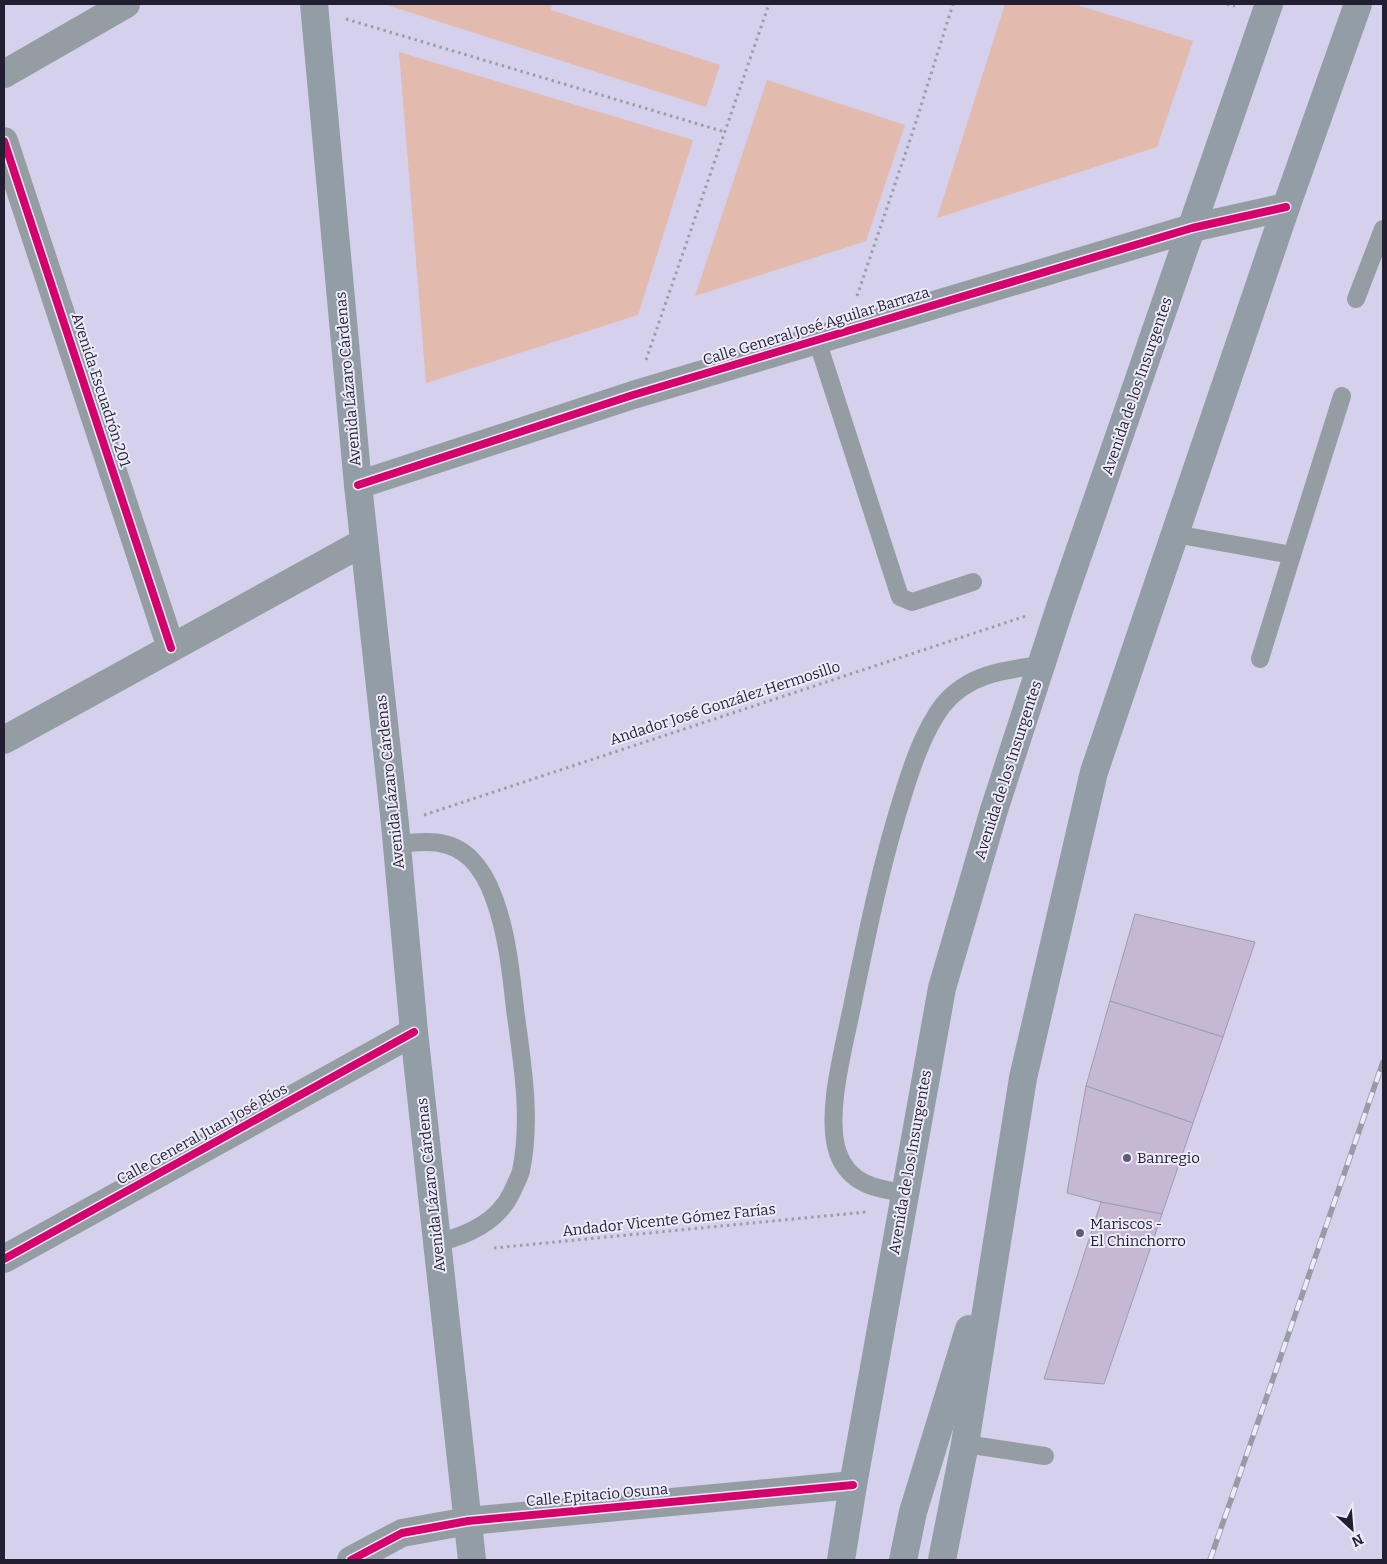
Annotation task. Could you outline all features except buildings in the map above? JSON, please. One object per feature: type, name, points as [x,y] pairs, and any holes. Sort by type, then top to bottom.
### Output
[{"type":"main road","name":"Avenida de los Insurgentes","points":[[841,1560],[942,988],[994,810],[1061,604],[1268,4]]},
{"type":"main road","points":[[942,1560],[965,1444],[1022,1078],[1094,772],[1286,207],[1358,4]]},
{"type":"main road","name":"Avenida Lázaro Cárdenas","points":[[314,6],[358,486],[396,834],[414,1032],[472,1560]]},
{"type":"main road","points":[[903,1560],[913,1512],[999,1229]]},
{"type":"street","points":[[4,74],[126,4]]},
{"type":"street","name":"Avenida Escuadrón 201","points":[[4,142],[171,648]]},
{"type":"street","name":"Calle General José Aguilar Barraza","points":[[358,486],[633,395],[1192,228],[1286,207]]},
{"type":"street","points":[[4,740],[364,542]]},
{"type":"street","name":"Calle General Juan José Ríos","points":[[4,1259],[414,1032]]},
{"type":"street","name":"Calle Epitacio Osuna","points":[[351,1560],[402,1533],[468,1521],[853,1485]]},
{"type":"lane","points":[[1356,299],[1383,229]]},
{"type":"lane","points":[[817,340],[900,597],[912,602],[974,582]]},
{"type":"lane","points":[[1260,659],[1342,396]]},
{"type":"lane","points":[[1175,534],[1292,555]]},
{"type":"lane","points":[[903,1201],[858,1180],[846,1168],[838,1155],[832,1123],[834,1096],[868,926],[890,838],[913,763],[928,730],[943,706],[966,684],[979,677],[994,672],[1041,665]]},
{"type":"lane","points":[[396,834],[458,848],[471,859],[483,875],[494,898],[502,929],[510,969],[523,1067],[526,1116],[524,1147],[521,1172],[512,1193],[491,1220],[465,1234],[437,1243]]},
{"type":"lane","points":[[965,1444],[1045,1456]]},
{"type":"path","points":[[633,395],[769,4]]},
{"type":"path","points":[[844,332],[914,128],[953,4]]},
{"type":"path","points":[[314,6],[725,132]]},
{"type":"shaded area","points":[[384,4],[552,4],[551,10],[720,65],[706,107]]},
{"type":"shaded area","points":[[1005,4],[1074,4],[1193,41],[1157,147],[937,218]]},
{"type":"shaded area","points":[[399,52],[693,140],[638,315],[426,383]]},
{"type":"shaded area","points":[[767,80],[905,125],[866,241],[695,296]]},
{"type":"railway","points":[[1210,1560],[1383,1062]]},
{"type":"cycle path","points":[[4,141],[171,648]]},
{"type":"cycle path","points":[[358,485],[633,395],[1192,228],[1286,207]]},
{"type":"cycle path","points":[[4,1259],[414,1032]]},
{"type":"cycle path","points":[[351,1560],[402,1533],[468,1521],[853,1485]]},
{"type":"place","name":"Banregio","points":[[1127,1158]]},
{"type":"place","name":"Mariscos - El Chinchorro","points":[[1080,1233]]}]
